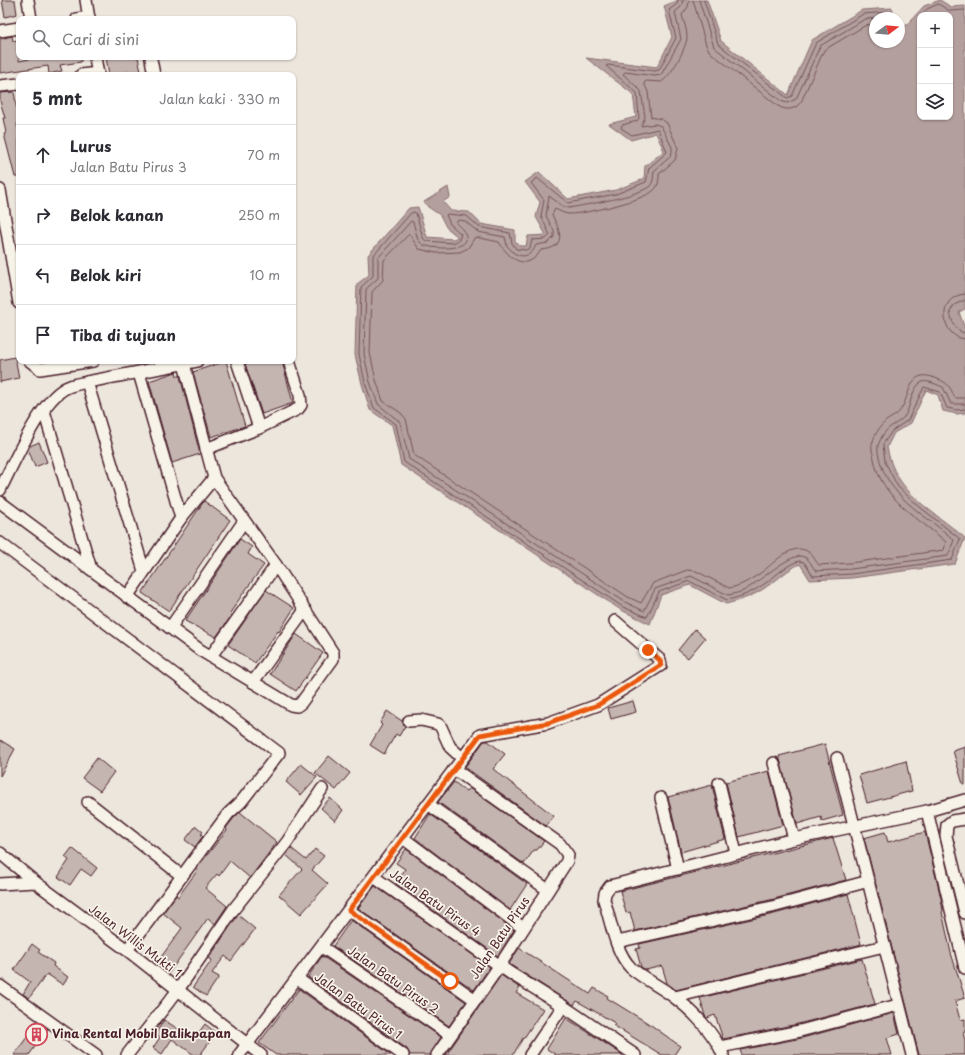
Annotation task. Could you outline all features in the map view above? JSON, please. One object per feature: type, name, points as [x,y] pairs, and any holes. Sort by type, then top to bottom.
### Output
[{"type":"street","points":[[28,0],[31,16]]},
{"type":"street","points":[[86,0],[89,16]]},
{"type":"street","points":[[0,31],[16,28]]},
{"type":"street","points":[[96,60],[98,72]]},
{"type":"street","points":[[151,60],[153,72]]},
{"type":"street","points":[[0,86],[16,84]]},
{"type":"street","points":[[0,190],[16,285]]},
{"type":"street","points":[[31,364],[40,369],[71,364]]},
{"type":"street","points":[[0,490],[26,439],[44,411],[61,391],[72,385],[184,364],[214,478],[276,565],[331,647],[333,658],[301,703],[297,706],[291,705],[211,656],[170,628],[0,502]]},
{"type":"street","points":[[238,364],[259,428]]},
{"type":"street","points":[[206,449],[259,428],[298,409],[301,405],[300,396],[291,364]]},
{"type":"street","points":[[139,373],[180,518]]},
{"type":"street","points":[[87,382],[144,570]]},
{"type":"street","points":[[44,411],[91,569]]},
{"type":"street","points":[[127,597],[180,518],[214,478]]},
{"type":"street","points":[[170,628],[244,521]]},
{"type":"street","points":[[0,543],[279,753],[241,802],[228,814],[127,950]]},
{"type":"street","points":[[211,656],[276,565]]},
{"type":"street","points":[[253,682],[305,610]]},
{"type":"street","points":[[239,1055],[246,1042],[322,947],[454,769],[458,754],[480,735],[548,723],[598,705],[661,665],[660,660],[615,621]]},
{"type":"street","points":[[409,721],[420,720],[438,724],[441,727],[448,744],[458,754]]},
{"type":"street","points":[[837,758],[912,1055]]},
{"type":"street","points":[[774,764],[794,839]]},
{"type":"street","name":"Jalan Batu Pirus","points":[[437,1055],[474,999],[500,965],[567,861],[568,855],[560,844],[454,769]]},
{"type":"street","points":[[719,783],[736,853]]},
{"type":"street","points":[[127,1055],[178,990],[233,910],[287,842],[322,789]]},
{"type":"street","points":[[661,798],[678,869]]},
{"type":"street","points":[[898,1004],[722,1051],[697,1018],[675,997],[631,967],[622,956],[604,900],[605,893],[610,886],[736,853],[794,839],[928,811],[965,800]]},
{"type":"street","points":[[88,802],[182,876]]},
{"type":"street","points":[[428,804],[548,890]]},
{"type":"street","points":[[928,811],[965,968]]},
{"type":"street","points":[[965,819],[952,821],[947,825],[946,836],[965,913]]},
{"type":"street","points":[[403,838],[523,928]]},
{"type":"street","name":"Jalan Willis Mukti 1","points":[[0,853],[35,882],[127,950],[261,1055]]},
{"type":"street","points":[[942,872],[954,869]]},
{"type":"street","name":"Jalan Batu Pirus 4","points":[[374,877],[510,973],[563,1006],[635,1055]]},
{"type":"street","points":[[617,942],[772,907],[869,881]]},
{"type":"street","points":[[0,884],[35,882]]},
{"type":"street","points":[[349,910],[474,999]]},
{"type":"street","points":[[675,997],[884,946]]},
{"type":"street","name":"Jalan Batu Pirus 2","points":[[322,947],[450,1035]]},
{"type":"street","name":"Jalan Batu Pirus 1","points":[[298,978],[403,1055]]},
{"type":"street","points":[[0,986],[96,1055]]},
{"type":"street","points":[[534,1054],[563,1006]]},
{"type":"water","points":[[678,0],[707,0],[721,41],[788,95],[812,40],[862,10],[892,8],[893,12],[869,12],[869,48],[905,48],[905,27],[917,14],[917,120],[953,120],[953,12],[918,12],[924,6],[940,0],[951,7],[965,6],[965,309],[959,312],[965,329],[965,413],[957,414],[943,411],[938,395],[926,390],[911,423],[894,433],[887,447],[891,463],[906,489],[928,509],[965,538],[955,564],[852,578],[810,580],[800,564],[792,568],[759,592],[726,604],[690,585],[661,595],[650,624],[621,610],[401,465],[392,425],[370,410],[355,355],[357,284],[369,275],[368,255],[409,208],[418,207],[427,237],[453,239],[458,237],[446,227],[440,215],[428,207],[424,202],[448,187],[450,197],[443,202],[451,211],[469,212],[481,224],[515,230],[515,241],[520,246],[526,246],[528,236],[546,235],[536,217],[540,202],[525,182],[539,172],[568,199],[616,190],[644,179],[645,166],[664,151],[656,133],[631,140],[609,124],[636,117],[633,94],[586,58],[657,67],[672,37],[664,6]]},
{"type":"building","points":[[2,0],[15,0],[17,14],[5,17]]},
{"type":"building","points":[[12,36],[13,41],[16,40],[16,60],[19,61],[81,60],[81,62],[60,65],[62,71],[58,72],[49,72],[48,66],[0,73],[0,39]]},
{"type":"building","points":[[106,60],[139,60],[141,72],[129,72],[108,72]]},
{"type":"building","points":[[14,92],[16,104],[16,177],[4,134],[6,133],[3,118],[5,118],[0,101],[0,93]]},
{"type":"building","points":[[15,357],[19,378],[0,382],[0,360]]},
{"type":"building","points":[[217,364],[227,364],[245,426],[211,437],[193,372]]},
{"type":"building","points":[[245,364],[283,364],[293,403],[262,414]]},
{"type":"building","points":[[176,372],[177,376],[180,376],[200,454],[172,463],[149,381]]},
{"type":"building","points":[[39,442],[47,462],[35,467],[28,449],[30,446]]},
{"type":"building","points":[[204,501],[230,520],[169,611],[142,593]]},
{"type":"building","points":[[240,539],[252,547],[248,554],[264,565],[230,613],[232,615],[216,637],[185,621]]},
{"type":"building","points":[[266,590],[294,608],[279,632],[278,631],[255,663],[228,645]]},
{"type":"building","points":[[695,629],[705,638],[688,658],[678,650]]},
{"type":"building","points":[[296,634],[323,653],[296,691],[270,674]]},
{"type":"building","points":[[633,701],[636,712],[611,719],[608,708]]},
{"type":"building","points":[[387,711],[402,721],[405,726],[399,736],[396,734],[384,754],[370,745],[382,725],[380,723]]},
{"type":"building","points":[[0,740],[15,749],[0,776]]},
{"type":"building","points":[[484,741],[488,741],[505,754],[493,769],[554,816],[546,826],[465,767]]},
{"type":"building","points":[[825,744],[843,815],[822,821],[821,817],[797,824],[779,756]]},
{"type":"building","points":[[965,747],[965,784],[963,784],[953,751]]},
{"type":"building","points":[[329,756],[350,773],[336,790],[315,773]]},
{"type":"building","points":[[97,758],[114,772],[100,791],[82,778]]},
{"type":"building","points":[[906,761],[912,791],[867,803],[859,775]]},
{"type":"building","points":[[301,764],[317,777],[301,795],[286,782]]},
{"type":"building","points":[[769,771],[783,825],[739,837],[726,782]]},
{"type":"building","points":[[454,782],[466,791],[469,788],[544,841],[537,850],[534,850],[524,864],[438,802]]},
{"type":"building","points":[[712,785],[725,839],[681,852],[668,797]]},
{"type":"building","points":[[330,798],[343,810],[335,821],[321,808]]},
{"type":"building","points":[[240,812],[277,842],[250,878],[230,861],[219,876],[217,874],[205,888],[227,906],[215,924],[208,918],[169,973],[156,964],[182,928],[163,913],[176,895],[178,897],[197,871],[196,869],[227,830],[226,828]]},
{"type":"building","points":[[430,814],[527,884],[510,910],[415,838]]},
{"type":"building","points":[[196,826],[203,832],[201,834],[203,836],[195,847],[185,840]]},
{"type":"building","points":[[885,832],[888,842],[925,832],[941,898],[942,912],[951,953],[965,998],[955,1001],[960,1020],[965,1019],[965,1032],[963,1033],[965,1040],[965,1055],[919,1055],[864,838]]},
{"type":"building","points":[[833,838],[846,880],[770,900],[635,931],[630,912],[626,913],[620,891]]},
{"type":"building","points":[[72,848],[97,868],[91,876],[81,869],[70,885],[58,877],[69,860],[65,857]]},
{"type":"building","points":[[291,848],[306,860],[315,849],[324,856],[312,870],[328,884],[301,914],[279,895],[302,869],[286,855]]},
{"type":"building","points":[[406,849],[514,930],[498,956],[396,884],[405,869],[396,863]]},
{"type":"building","points":[[375,886],[490,967],[474,990],[358,908]]},
{"type":"building","points":[[848,894],[861,944],[676,990],[667,983],[662,966],[646,970],[641,967],[636,949],[640,948],[639,944],[774,914]]},
{"type":"building","points":[[238,915],[255,929],[231,961],[225,956],[212,973],[219,977],[206,996],[193,987],[212,960],[209,958]]},
{"type":"building","points":[[351,920],[466,1002],[449,1026],[333,946]]},
{"type":"building","points":[[32,944],[40,950],[38,952],[54,963],[53,966],[68,977],[63,985],[47,974],[29,998],[23,994],[30,982],[14,970]]},
{"type":"building","points":[[519,948],[590,994],[594,988],[608,996],[607,998],[651,1025],[680,1046],[674,1055],[662,1055],[613,1025],[615,1023],[577,1001],[574,1005],[509,964]]},
{"type":"building","points":[[322,956],[441,1037],[430,1055],[410,1055],[407,1049],[308,977]]},
{"type":"building","points":[[862,959],[875,1004],[798,1024],[723,1039],[715,1015],[707,1018],[705,1016],[700,998]]},
{"type":"building","points":[[501,975],[520,988],[516,993],[543,1009],[513,1055],[446,1055]]},
{"type":"building","points":[[299,989],[391,1055],[276,1055],[259,1043]]},
{"type":"building","points":[[894,1013],[899,1034],[887,1038],[892,1055],[742,1055],[740,1050],[802,1038]]},
{"type":"building","points":[[566,1018],[623,1055],[556,1055],[547,1049]]},
{"type":"building","points":[[164,1020],[194,1039],[205,1024],[216,1033],[200,1055],[194,1055],[172,1039],[162,1054],[153,1048],[160,1037],[155,1034]]},
{"type":"building","name":"Vina Rental Mobil Balikpapan","points":[[38,1022],[48,1029],[29,1055],[14,1055]]},
{"type":"place","name":"Vina Rental Mobil Balikpapan","points":[[36,1034]]},
{"type":"route","points":[[450,981],[349,910],[480,735],[548,723],[598,705],[661,665],[660,660],[648,650]]}]
